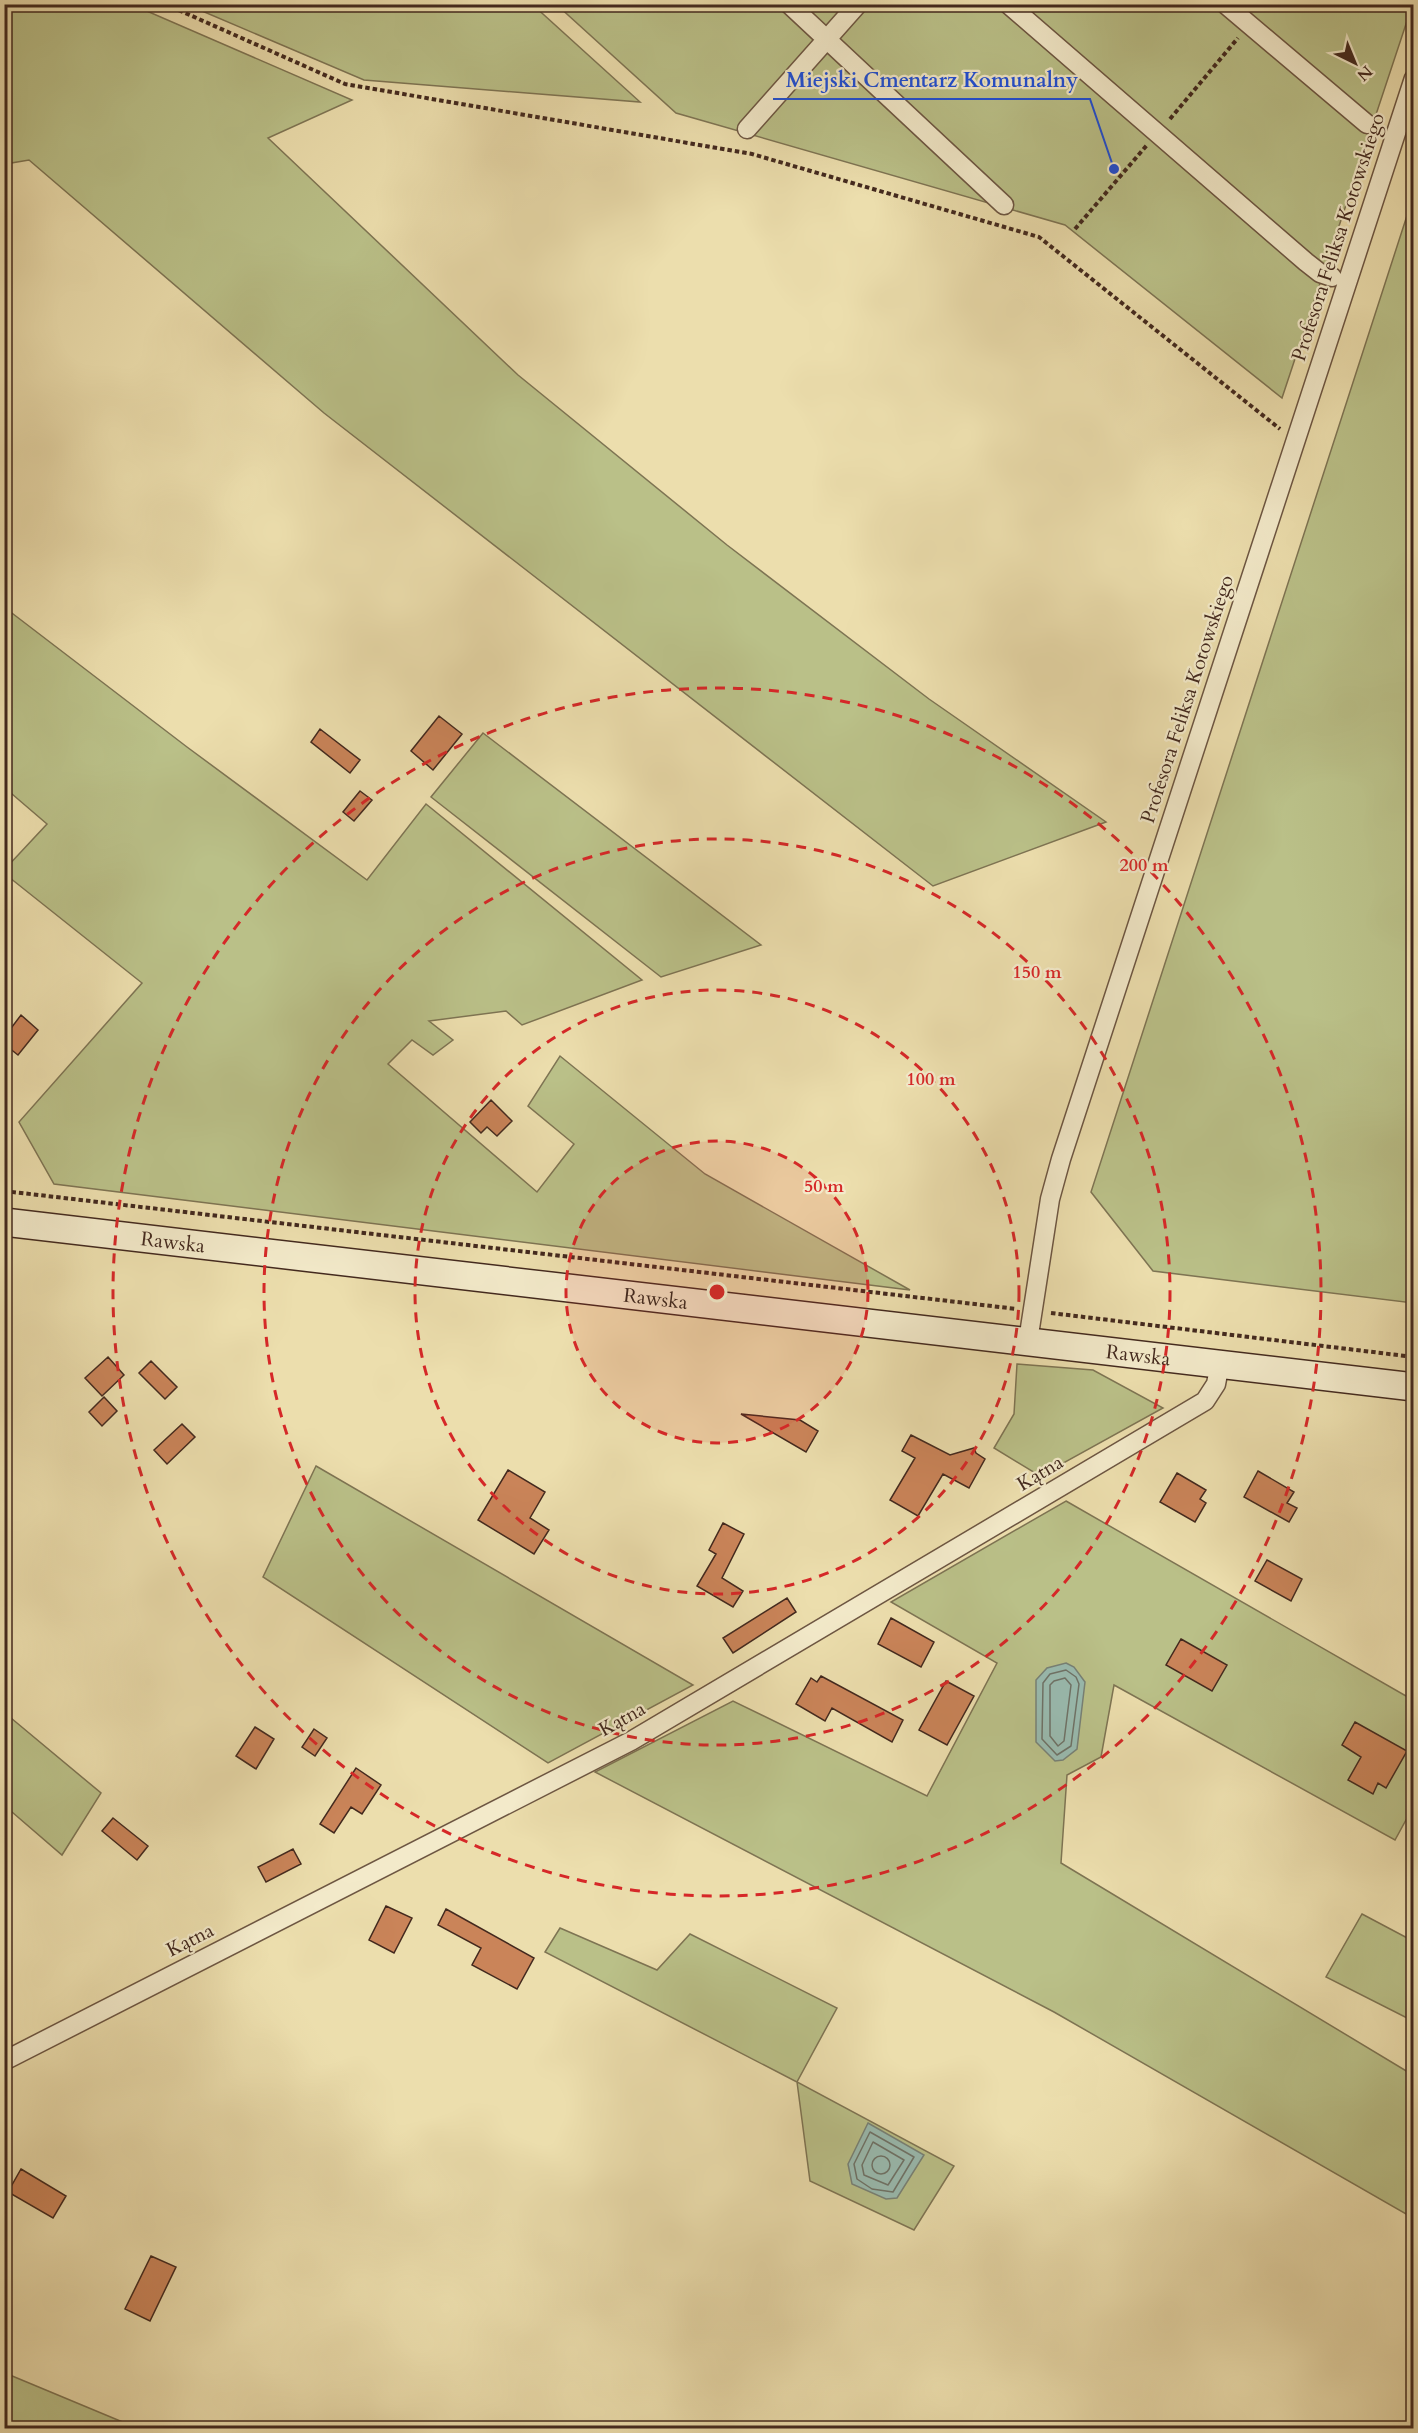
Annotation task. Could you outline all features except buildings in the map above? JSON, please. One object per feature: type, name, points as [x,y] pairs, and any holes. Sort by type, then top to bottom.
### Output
[{"type":"main road","name":"Rawska","points":[[4,1222],[1413,1387]]},
{"type":"street","points":[[789,4],[1004,205]]},
{"type":"street","points":[[747,129],[858,4]]},
{"type":"street","points":[[1008,4],[1306,262],[1320,273],[1332,277]]},
{"type":"street","points":[[1225,4],[1367,124]]},
{"type":"street","name":"Profesora Feliksa Kotowskiego","points":[[1028,1341],[1050,1199],[1061,1159],[1413,78]]},
{"type":"street","name":"Kątna","points":[[4,2061],[631,1741],[1205,1401],[1214,1390],[1220,1363]]},
{"type":"path","points":[[165,4],[345,84],[752,154],[1039,237],[1295,441]]},
{"type":"path","points":[[4,1191],[1413,1357]]},
{"type":"green space","points":[[5,4],[133,5],[352,100],[268,138],[518,375],[727,545],[929,699],[1106,822],[933,886],[324,413],[29,160],[5,164]]},
{"type":"green space","points":[[1406,4],[1411,9],[1282,398],[1065,225],[676,113],[557,5]]},
{"type":"green space","points":[[188,5],[533,5],[640,102],[364,80]]},
{"type":"green space","points":[[1413,197],[1413,1303],[1153,1271],[1091,1192]]},
{"type":"green space","points":[[4,607],[187,747],[367,880],[426,804],[642,980],[522,1025],[506,1011],[429,1021],[453,1040],[433,1055],[412,1040],[388,1064],[537,1192],[574,1144],[528,1106],[560,1056],[705,1174],[910,1290],[54,1184],[19,1122],[142,983],[5,874],[5,869],[47,824],[5,788]]},
{"type":"green space","points":[[483,733],[761,945],[661,977],[431,797]]},
{"type":"green space","points":[[1017,1364],[1093,1370],[1163,1408],[1040,1476],[994,1448],[1014,1414]]},
{"type":"green space","points":[[316,1466],[693,1685],[548,1763],[263,1577]]},
{"type":"green space","points":[[1066,1501],[1413,1700],[1413,1807],[1395,1840],[1114,1685],[1101,1757],[1067,1775],[1061,1863],[1413,2075],[1413,2218],[1054,2012],[595,1772],[733,1701],[927,1796],[997,1663],[891,1602]]},
{"type":"green space","points":[[5,1713],[101,1793],[62,1855],[5,1806]]},
{"type":"green space","points":[[1362,1914],[1413,1941],[1413,2021],[1326,1977]]},
{"type":"green space","points":[[560,1928],[657,1970],[690,1934],[837,2008],[797,2082],[545,1952]]},
{"type":"green space","points":[[797,2082],[954,2166],[914,2230],[810,2181]]},
{"type":"green space","points":[[5,2373],[137,2428],[5,2428]]},
{"type":"water","points":[[1066,1663],[1074,1667],[1085,1682],[1077,1749],[1063,1760],[1055,1761],[1036,1742],[1036,1680],[1047,1668]]},
{"type":"water","points":[[868,2123],[924,2155],[897,2198],[886,2199],[852,2184],[848,2164]]},
{"type":"place","name":"Miejski Cmentarz Komunalny","points":[[1114,169]]}]
